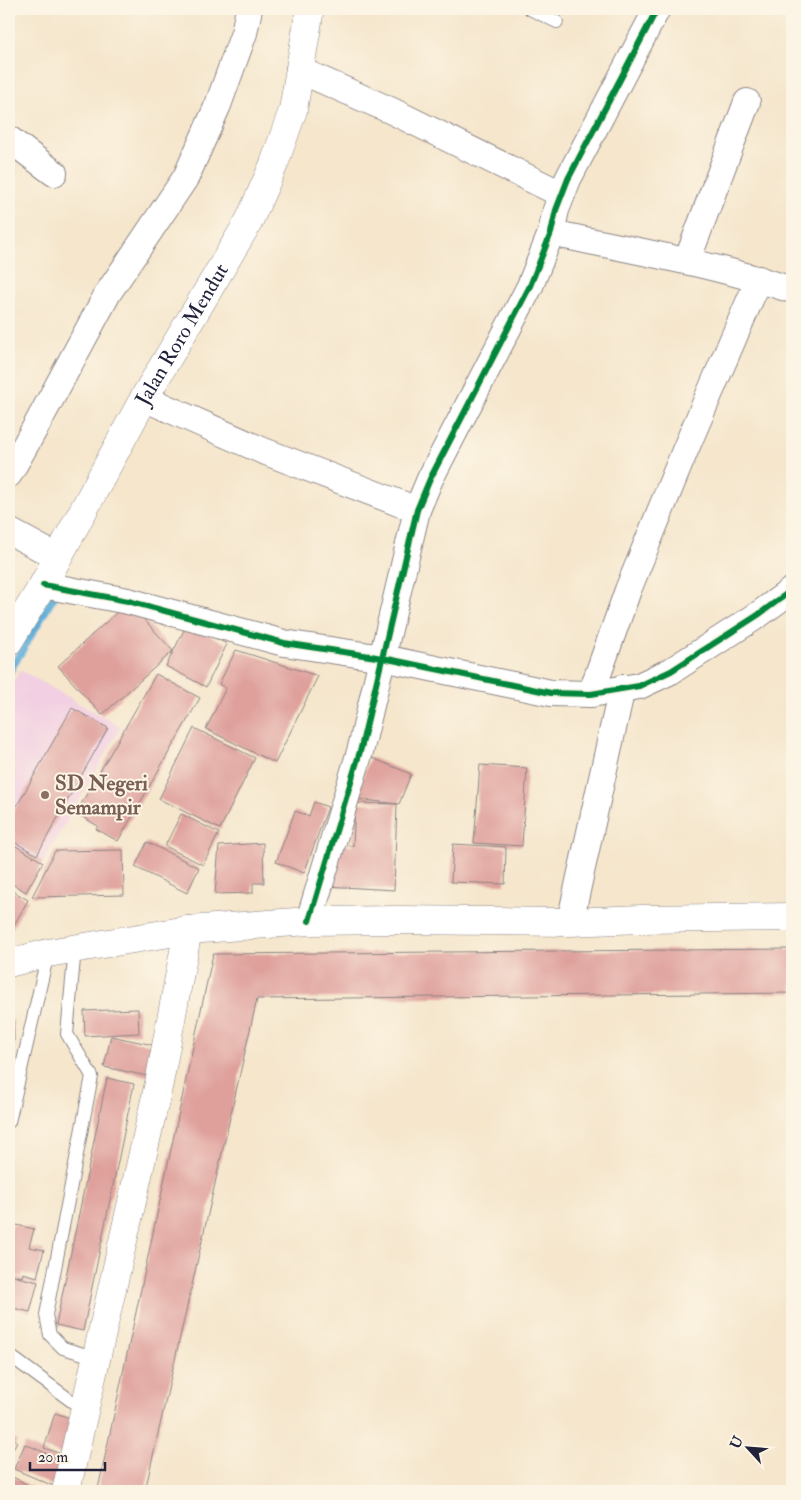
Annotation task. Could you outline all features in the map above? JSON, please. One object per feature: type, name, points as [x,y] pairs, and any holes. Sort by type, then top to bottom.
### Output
[{"type":"main road","name":"Jalan Roro Mendut","points":[[9,641],[43,585],[144,398],[249,221],[274,164],[293,110],[310,9]]},
{"type":"main road","points":[[9,964],[48,953],[188,930],[309,921],[570,922],[792,917]]},
{"type":"main road","points":[[66,1491],[159,1083],[188,930]]},
{"type":"street","points":[[9,474],[108,293],[186,177],[218,105],[244,33],[249,9]]},
{"type":"street","points":[[309,921],[361,748],[417,510],[430,479],[530,286],[551,233],[561,194],[656,9]]},
{"type":"street","points":[[299,70],[392,111],[561,194]]},
{"type":"street","points":[[687,261],[747,102]]},
{"type":"street","points":[[9,139],[54,173]]},
{"type":"street","points":[[551,233],[687,261],[759,279],[792,290]]},
{"type":"street","points":[[591,694],[628,590],[686,448],[759,279]]},
{"type":"street","points":[[144,398],[261,450],[417,510]]},
{"type":"street","points":[[12,533],[57,557]]},
{"type":"street","points":[[43,585],[128,601],[284,643],[383,658],[551,693],[591,694],[639,686],[671,671],[758,615],[792,590]]},
{"type":"street","points":[[570,922],[622,688]]},
{"type":"lane","points":[[530,9],[557,22]]},
{"type":"lane","points":[[75,948],[67,1034],[92,1076],[46,1315],[50,1335],[63,1348],[97,1358]]},
{"type":"lane","points":[[9,1122],[48,953]]},
{"type":"lane","points":[[9,1355],[85,1411]]},
{"type":"shaded area","name":"SD Negeri Semampir","points":[[20,670],[121,727],[26,892],[9,882],[9,690]]},
{"type":"building","points":[[128,602],[173,651],[102,715],[58,666]]},
{"type":"building","points":[[187,624],[227,644],[206,687],[166,666]]},
{"type":"building","points":[[236,650],[318,676],[275,763],[206,729],[226,688],[219,684]]},
{"type":"building","points":[[156,674],[200,698],[118,841],[96,829],[98,826],[76,813]]},
{"type":"building","points":[[72,708],[108,728],[37,855],[9,839],[9,820]]},
{"type":"building","points":[[194,728],[255,758],[220,829],[159,799]]},
{"type":"building","points":[[370,757],[411,774],[399,804],[355,799]]},
{"type":"building","points":[[480,765],[527,768],[522,846],[474,843]]},
{"type":"building","points":[[314,802],[328,807],[304,873],[276,862],[295,811],[309,816]]},
{"type":"building","points":[[355,803],[397,804],[394,890],[325,886],[334,845],[353,846]]},
{"type":"building","points":[[181,814],[219,833],[203,865],[165,846]]},
{"type":"building","points":[[9,842],[43,862],[26,892],[9,882]]},
{"type":"building","points":[[147,842],[199,868],[187,893],[135,867]]},
{"type":"building","points":[[263,843],[264,883],[253,883],[253,893],[215,894],[219,846]]},
{"type":"building","points":[[453,844],[506,847],[505,884],[451,882]]},
{"type":"building","points":[[123,850],[124,895],[32,897],[55,851]]},
{"type":"building","points":[[9,889],[28,900],[9,934]]},
{"type":"building","points":[[792,949],[792,993],[257,999],[145,1491],[98,1489],[213,954]]},
{"type":"building","points":[[138,1009],[139,1033],[85,1036],[84,1011]]},
{"type":"building","points":[[9,1020],[13,1020],[14,1041],[9,1042]]},
{"type":"building","points":[[111,1036],[158,1046],[152,1077],[104,1067]]},
{"type":"building","points":[[107,1078],[134,1084],[83,1331],[56,1325]]},
{"type":"building","points":[[12,1224],[34,1229],[29,1247],[44,1250],[37,1277],[23,1273],[22,1277],[9,1274],[9,1236]]},
{"type":"building","points":[[9,1275],[38,1282],[30,1312],[9,1307]]},
{"type":"building","points":[[55,1413],[76,1420],[64,1455],[44,1448]]},
{"type":"building","points":[[9,1437],[17,1441],[9,1457]]},
{"type":"building","points":[[25,1444],[66,1462],[56,1487],[14,1469]]},
{"type":"building","points":[[9,1475],[34,1488],[33,1491],[9,1491]]},
{"type":"waterway","points":[[9,672],[56,593]]},
{"type":"cycle path","points":[[309,921],[361,748],[417,510],[430,479],[530,286],[551,233],[556,210],[568,179],[657,9]]},
{"type":"cycle path","points":[[43,585],[128,601],[284,643],[383,658],[551,693],[591,694],[639,686],[671,671],[758,615],[792,590]]},
{"type":"place","name":"SD Negeri Semampir","points":[[45,795]]}]
